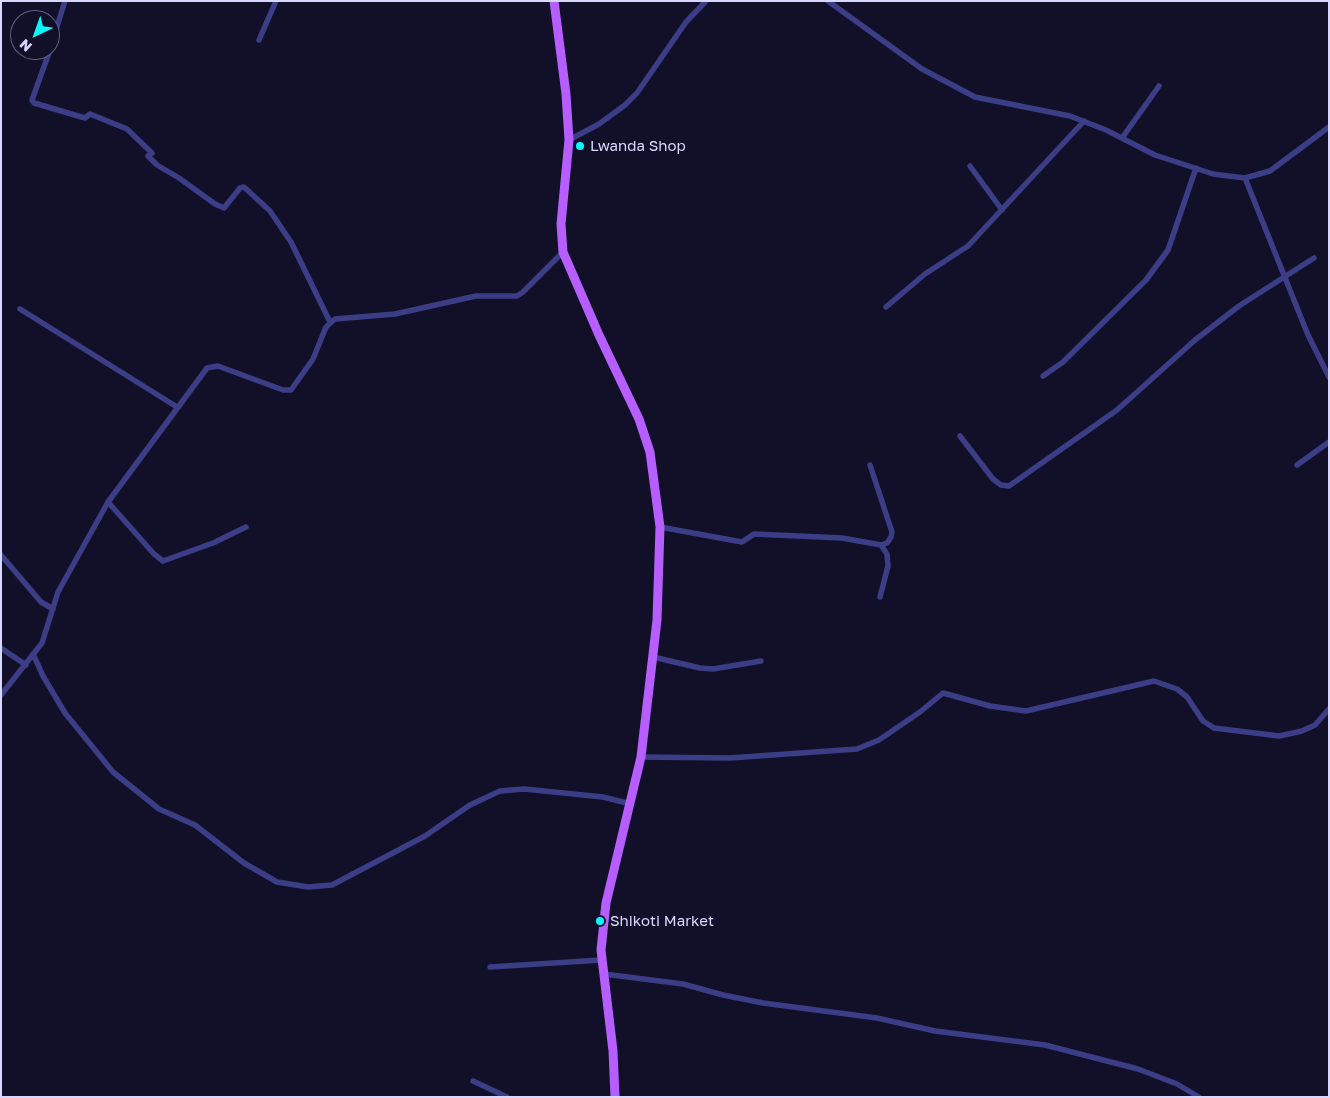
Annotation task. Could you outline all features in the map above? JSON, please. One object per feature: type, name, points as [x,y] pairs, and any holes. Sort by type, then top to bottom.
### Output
[{"type":"main road","points":[[554,1],[566,94],[568,140],[561,224],[563,252],[599,335],[639,419],[650,452],[660,527],[657,620],[641,757],[606,903],[602,960],[613,1051],[615,1097]]},
{"type":"street","points":[[60,17],[65,1]]},
{"type":"street","points":[[259,40],[276,1]]},
{"type":"street","points":[[568,140],[599,124],[625,105],[637,93],[686,22],[706,1]]},
{"type":"street","points":[[828,1],[922,69],[975,97],[1034,108],[1084,121],[1156,155],[1213,174],[1245,178],[1270,171],[1329,127]]},
{"type":"street","points":[[46,60],[32,100],[34,103],[85,118],[90,114],[127,129],[152,154],[148,156],[157,165],[224,208],[240,188],[244,187],[270,211],[286,234],[330,322]]},
{"type":"street","points":[[1122,138],[1159,86]]},
{"type":"street","points":[[886,307],[925,274],[968,246],[1084,121]]},
{"type":"street","points":[[970,166],[1002,210]]},
{"type":"street","points":[[1043,376],[1063,362],[1146,280],[1168,250],[1196,168]]},
{"type":"street","points":[[1245,178],[1308,335],[1329,377]]},
{"type":"street","points":[[1,695],[34,656],[47,633],[58,592],[108,502],[201,373],[212,366],[218,366],[283,390],[291,390],[306,371],[326,327],[335,319],[418,310],[476,296],[517,296],[534,282],[563,252]]},
{"type":"street","points":[[960,436],[993,479],[1001,485],[1009,486],[1117,410],[1195,340],[1239,306],[1284,275],[1291,274],[1314,258]]},
{"type":"street","points":[[20,309],[177,407]]},
{"type":"street","points":[[1297,465],[1329,442]]},
{"type":"street","points":[[660,527],[742,542],[754,534],[842,538],[881,545],[887,543],[892,537],[892,532],[870,465]]},
{"type":"street","points":[[108,502],[163,562],[213,543],[246,527]]},
{"type":"street","points":[[880,597],[888,566],[887,554],[881,545]]},
{"type":"street","points":[[1,555],[42,602],[53,609]]},
{"type":"street","points":[[1,648],[26,665]]},
{"type":"street","points":[[34,656],[42,676],[65,713],[113,772],[159,809],[182,818],[205,832],[260,874],[285,884],[308,887],[332,885],[425,836],[470,805],[500,791],[524,789],[603,797],[630,804]]},
{"type":"street","points":[[653,657],[700,668],[713,669],[761,661]]},
{"type":"street","points":[[641,757],[730,758],[857,749],[879,740],[943,693],[990,706],[1026,711],[1154,681],[1171,686],[1182,693],[1203,721],[1214,728],[1278,736],[1302,731],[1315,725],[1329,709]]},
{"type":"street","points":[[490,966],[602,960]]},
{"type":"street","points":[[604,974],[683,984],[747,1000],[877,1018],[935,1031],[1045,1045],[1138,1069],[1177,1084],[1199,1097]]},
{"type":"street","points":[[473,1081],[507,1097]]},
{"type":"place","name":"Lwanda Shop","points":[[580,146]]},
{"type":"place","name":"Shikoti Market","points":[[600,921]]}]
